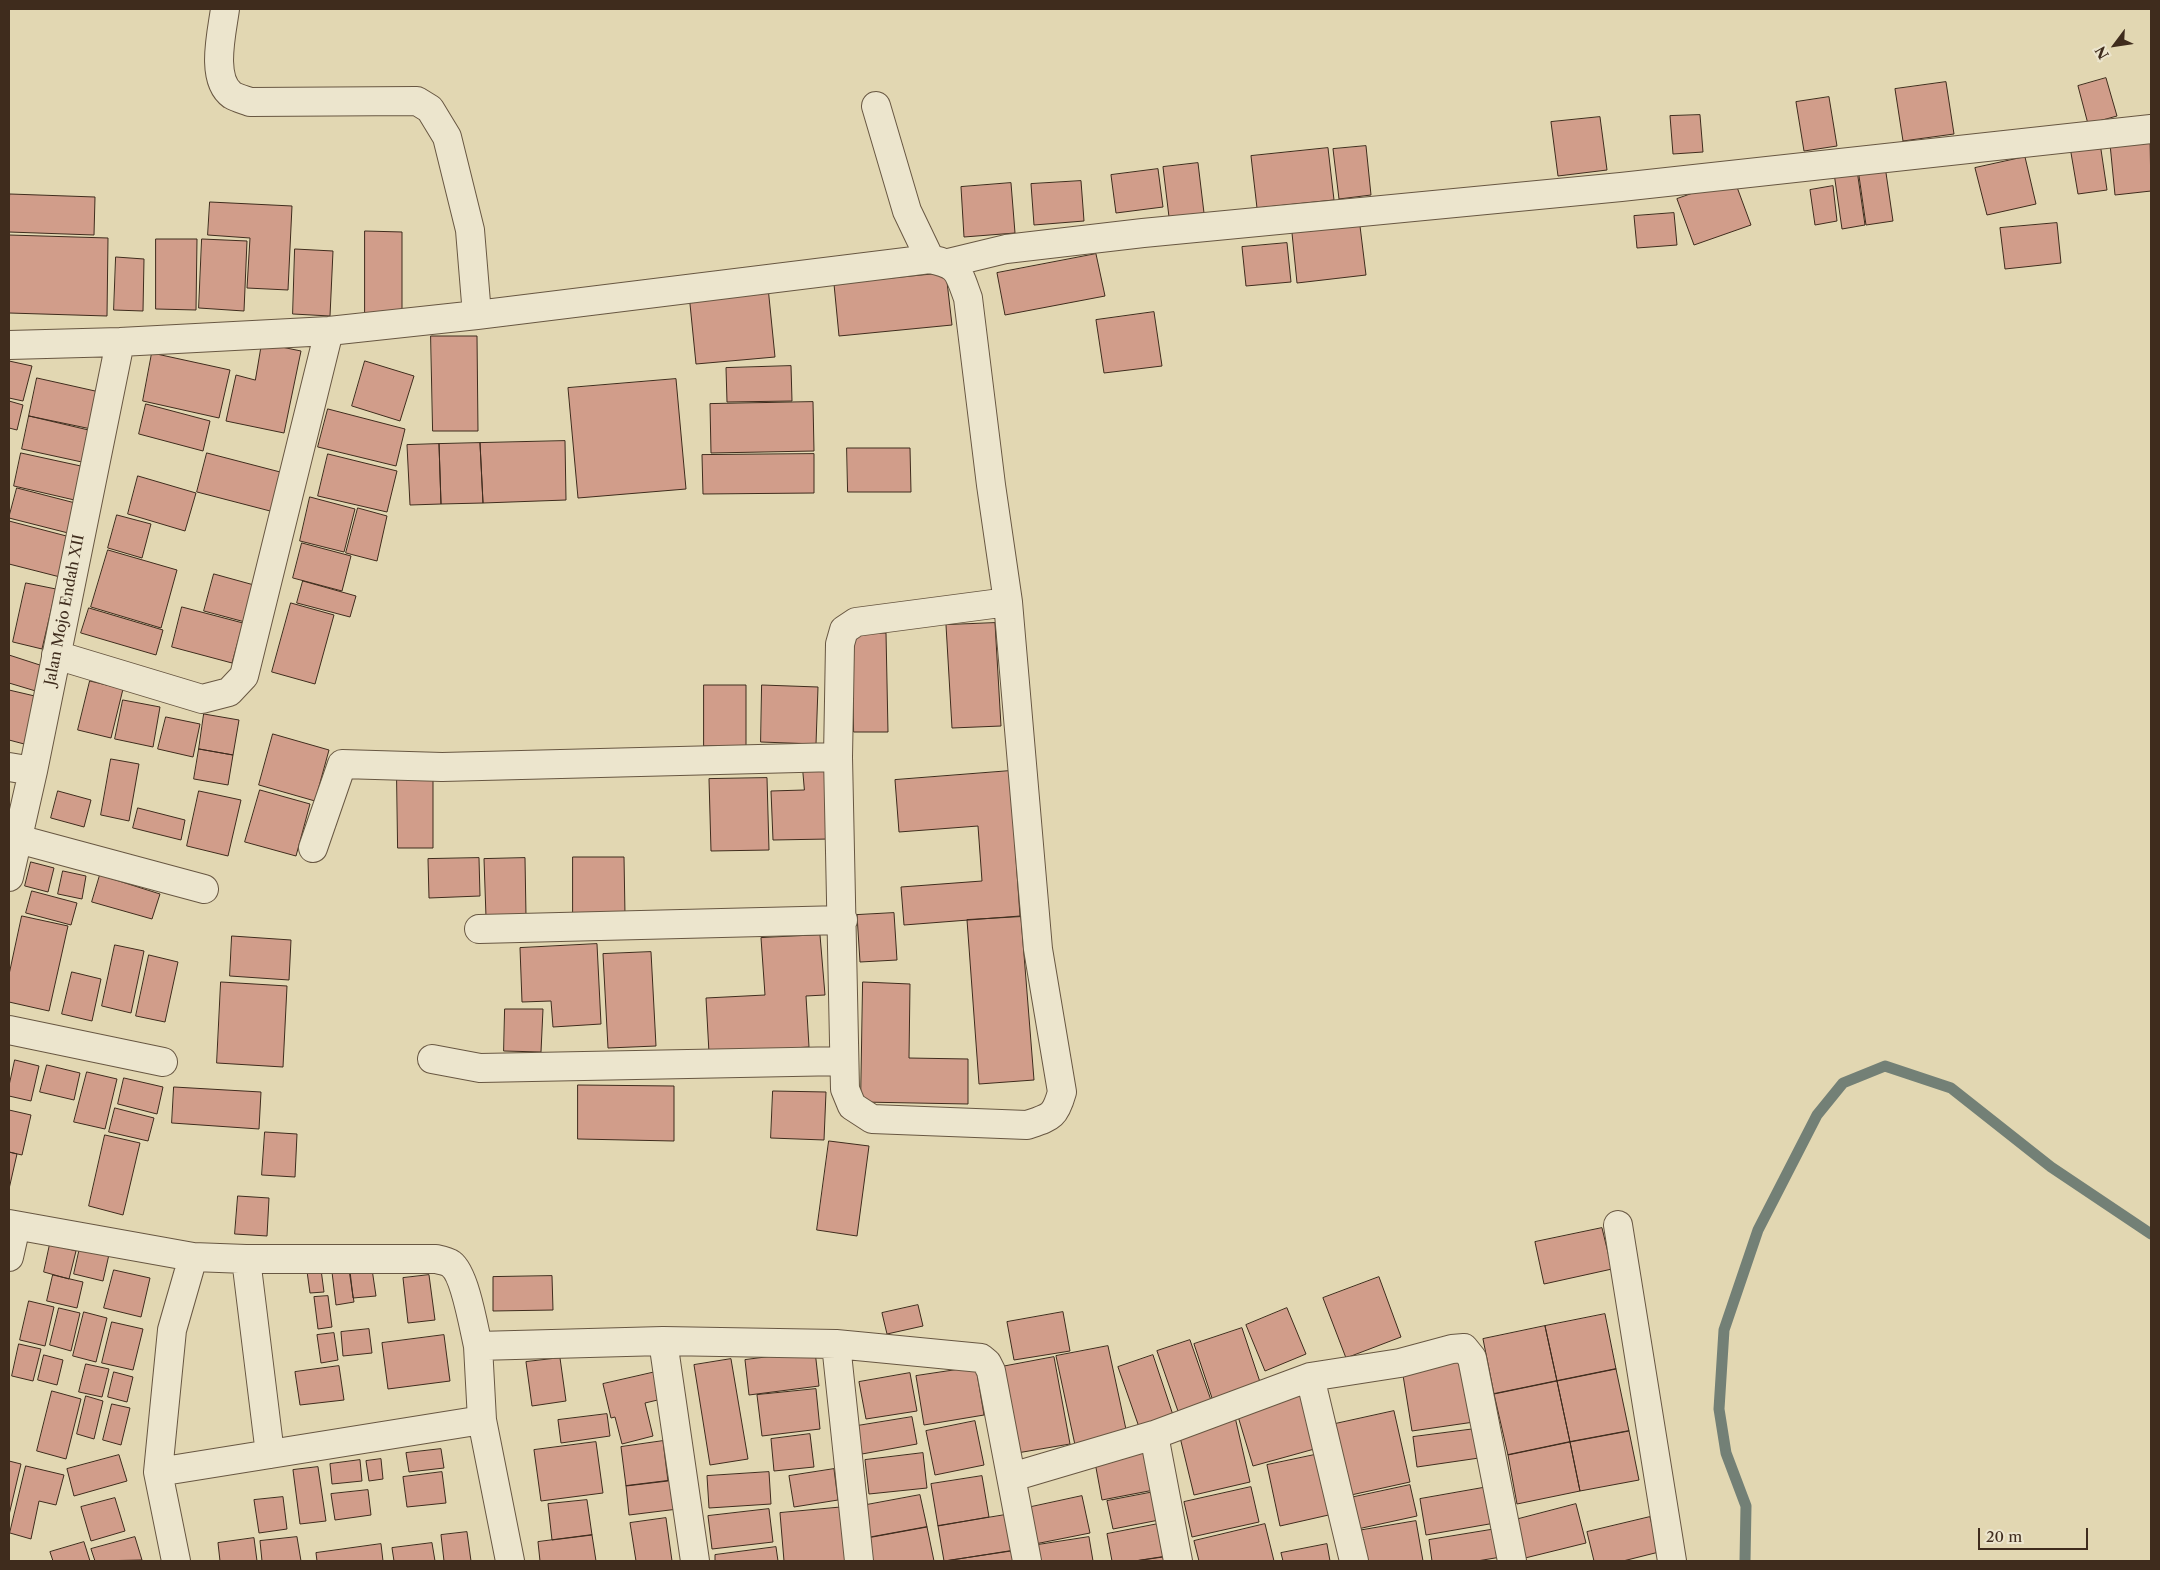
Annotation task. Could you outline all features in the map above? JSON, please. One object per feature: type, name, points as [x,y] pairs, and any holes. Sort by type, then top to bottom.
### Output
[{"type":"street","points":[[225,9],[218,62],[222,83],[231,95],[250,102],[417,101],[430,109],[447,137],[470,230],[477,315]]},
{"type":"street","points":[[876,106],[907,211],[939,261],[959,273],[968,298],[991,485],[1008,602],[1038,948],[1062,1092],[1057,1110],[1046,1119],[1027,1125],[872,1119],[852,1106],[844,1089],[843,920],[838,757],[840,644],[844,630],[850,624],[1008,602]]},
{"type":"street","points":[[9,345],[120,342],[329,330],[477,315],[939,261],[1006,249],[1143,233],[1631,186],[2151,129]]},
{"type":"street","points":[[56,654],[202,699],[229,692],[244,676],[329,330]]},
{"type":"street","name":"Jalan Mojo Endah XII","points":[[9,877],[18,839],[21,769],[56,654],[120,342]]},
{"type":"street","points":[[313,848],[342,764],[442,767],[838,757]]},
{"type":"street","points":[[18,839],[204,889]]},
{"type":"street","points":[[479,929],[843,920]]},
{"type":"street","points":[[9,1030],[162,1062]]},
{"type":"street","points":[[432,1059],[480,1068],[844,1061]]},
{"type":"street","points":[[9,1257],[12,1225],[193,1257],[246,1259],[436,1259],[450,1263],[459,1277],[467,1297],[478,1346],[482,1420],[510,1561]]},
{"type":"street","points":[[1618,1225],[1672,1561]]},
{"type":"street","points":[[176,1561],[158,1472],[172,1330],[193,1257]]},
{"type":"street","points":[[246,1259],[270,1454]]},
{"type":"street","points":[[478,1346],[664,1341],[836,1344],[981,1358],[987,1363],[991,1371],[1027,1561]]},
{"type":"street","points":[[664,1341],[695,1561]]},
{"type":"street","points":[[836,1344],[859,1561]]},
{"type":"street","points":[[1012,1477],[1154,1435],[1310,1377],[1400,1363],[1452,1348],[1464,1348],[1472,1358],[1512,1561]]},
{"type":"street","points":[[1310,1377],[1354,1561]]},
{"type":"street","points":[[158,1472],[482,1420]]},
{"type":"street","points":[[1154,1435],[1178,1561]]},
{"type":"building","points":[[2106,78],[2117,116],[2088,124],[2078,86]]},
{"type":"building","points":[[1946,82],[1954,134],[1903,141],[1895,89]]},
{"type":"building","points":[[1829,97],[1837,146],[1804,151],[1796,102]]},
{"type":"building","points":[[1700,115],[1703,152],[1673,154],[1670,116]]},
{"type":"building","points":[[1600,117],[1607,170],[1558,176],[1551,122]]},
{"type":"building","points":[[2150,139],[2151,191],[2115,195],[2110,144]]},
{"type":"building","points":[[2100,143],[2107,190],[2078,194],[2070,147]]},
{"type":"building","points":[[1366,146],[1371,195],[1339,199],[1333,149]]},
{"type":"building","points":[[1328,148],[1334,200],[1257,208],[1251,156]]},
{"type":"building","points":[[2025,157],[2036,204],[1987,215],[1975,168]]},
{"type":"building","points":[[1198,163],[1204,213],[1169,217],[1163,167]]},
{"type":"building","points":[[1885,166],[1893,221],[1866,225],[1858,169]]},
{"type":"building","points":[[1158,169],[1163,207],[1116,213],[1111,175]]},
{"type":"building","points":[[1857,170],[1865,225],[1842,229],[1834,173]]},
{"type":"building","points":[[1734,179],[1751,225],[1694,245],[1677,199]]},
{"type":"building","points":[[1081,181],[1084,221],[1034,225],[1031,184]]},
{"type":"building","points":[[1011,183],[1015,233],[964,237],[961,187]]},
{"type":"building","points":[[1833,186],[1837,221],[1815,225],[1810,190]]},
{"type":"building","points":[[10,194],[95,197],[94,235],[9,232]]},
{"type":"building","points":[[210,202],[292,206],[288,290],[247,288],[250,238],[208,235]]},
{"type":"building","points":[[1674,213],[1677,245],[1637,248],[1634,216]]},
{"type":"building","points":[[2057,223],[2061,263],[2005,269],[2000,228]]},
{"type":"building","points":[[1360,226],[1366,275],[1297,283],[1292,233]]},
{"type":"building","points":[[365,231],[402,232],[402,314],[365,314]]},
{"type":"building","points":[[9,235],[108,238],[107,316],[9,313]]},
{"type":"building","points":[[156,239],[197,239],[196,310],[156,309]]},
{"type":"building","points":[[202,239],[247,241],[244,311],[199,308]]},
{"type":"building","points":[[1287,243],[1291,282],[1246,286],[1242,247]]},
{"type":"building","points":[[295,249],[333,251],[330,316],[293,314]]},
{"type":"building","points":[[1096,254],[1105,296],[1005,315],[997,273]]},
{"type":"building","points":[[116,257],[144,259],[143,311],[114,310]]},
{"type":"building","points":[[946,273],[952,325],[839,336],[834,284]]},
{"type":"building","points":[[768,287],[775,357],[696,364],[689,294]]},
{"type":"building","points":[[1154,312],[1162,366],[1104,373],[1096,320]]},
{"type":"building","points":[[431,336],[477,336],[478,431],[433,431]]},
{"type":"building","points":[[262,343],[301,351],[284,433],[226,421],[236,375],[255,380]]},
{"type":"building","points":[[152,353],[230,370],[219,418],[143,401]]},
{"type":"building","points":[[9,361],[32,366],[23,401],[9,398]]},
{"type":"building","points":[[365,361],[414,376],[400,421],[352,406]]},
{"type":"building","points":[[791,366],[792,401],[727,402],[726,368]]},
{"type":"building","points":[[37,378],[104,393],[96,430],[29,416]]},
{"type":"building","points":[[676,379],[686,489],[578,498],[568,388]]},
{"type":"building","points":[[9,401],[23,405],[17,430],[9,428]]},
{"type":"building","points":[[813,402],[814,451],[711,453],[710,404]]},
{"type":"building","points":[[146,404],[210,421],[203,451],[139,434]]},
{"type":"building","points":[[328,409],[405,429],[396,466],[318,447]]},
{"type":"building","points":[[29,416],[97,432],[91,464],[22,449]]},
{"type":"building","points":[[565,441],[566,500],[483,503],[480,443]]},
{"type":"building","points":[[480,443],[483,503],[441,504],[439,444]]},
{"type":"building","points":[[439,444],[441,504],[410,505],[407,445]]},
{"type":"building","points":[[847,448],[910,448],[911,492],[848,492]]},
{"type":"building","points":[[21,453],[90,468],[83,502],[14,486]]},
{"type":"building","points":[[207,453],[284,473],[274,512],[197,492]]},
{"type":"building","points":[[328,454],[397,471],[387,512],[318,496]]},
{"type":"building","points":[[814,454],[814,493],[703,494],[702,455]]},
{"type":"building","points":[[138,476],[196,493],[185,531],[128,514]]},
{"type":"building","points":[[17,488],[83,505],[76,535],[9,518]]},
{"type":"building","points":[[310,497],[355,509],[344,552],[300,541]]},
{"type":"building","points":[[358,508],[387,516],[377,561],[346,553]]},
{"type":"building","points":[[117,515],[151,524],[142,558],[108,548]]},
{"type":"building","points":[[9,521],[74,538],[64,578],[9,564]]},
{"type":"building","points":[[302,543],[351,556],[342,591],[293,578]]},
{"type":"building","points":[[108,550],[177,570],[161,628],[91,607]]},
{"type":"building","points":[[214,574],[254,585],[245,622],[204,611]]},
{"type":"building","points":[[303,581],[356,596],[350,617],[297,603]]},
{"type":"building","points":[[26,583],[56,589],[42,649],[13,642]]},
{"type":"building","points":[[291,603],[334,615],[315,684],[272,672]]},
{"type":"building","points":[[182,607],[243,623],[232,663],[172,647]]},
{"type":"building","points":[[89,608],[163,630],[156,655],[81,633]]},
{"type":"building","points":[[995,623],[1001,726],[952,728],[946,625]]},
{"type":"building","points":[[852,633],[886,633],[888,732],[854,732]]},
{"type":"building","points":[[9,655],[46,667],[39,692],[9,683]]},
{"type":"building","points":[[90,681],[123,689],[111,738],[78,730]]},
{"type":"building","points":[[704,685],[746,685],[746,746],[704,746]]},
{"type":"building","points":[[762,685],[818,687],[816,744],[761,742]]},
{"type":"building","points":[[9,690],[39,697],[28,745],[9,740]]},
{"type":"building","points":[[123,700],[160,707],[153,747],[115,739]]},
{"type":"building","points":[[204,714],[239,720],[233,755],[199,749]]},
{"type":"building","points":[[166,717],[200,724],[193,757],[158,749]]},
{"type":"building","points":[[273,734],[329,750],[315,801],[259,785]]},
{"type":"building","points":[[199,749],[233,755],[228,785],[194,779]]},
{"type":"building","points":[[111,759],[139,764],[129,821],[101,815]]},
{"type":"building","points":[[803,769],[827,769],[829,839],[773,840],[771,791],[804,790]]},
{"type":"building","points":[[1010,771],[1020,916],[904,925],[901,887],[982,881],[978,826],[899,832],[895,780]]},
{"type":"building","points":[[767,778],[769,850],[711,851],[709,779]]},
{"type":"building","points":[[397,779],[433,779],[433,848],[398,848]]},
{"type":"building","points":[[260,790],[310,804],[296,856],[245,842]]},
{"type":"building","points":[[58,791],[91,800],[84,827],[51,818]]},
{"type":"building","points":[[199,791],[241,800],[228,856],[187,846]]},
{"type":"building","points":[[138,808],[185,820],[181,840],[133,828]]},
{"type":"building","points":[[573,857],[624,857],[625,915],[573,915]]},
{"type":"building","points":[[479,858],[480,896],[429,898],[428,859]]},
{"type":"building","points":[[525,858],[526,916],[486,917],[484,859]]},
{"type":"building","points":[[31,862],[54,868],[48,892],[25,886]]},
{"type":"building","points":[[63,871],[86,876],[82,899],[58,894]]},
{"type":"building","points":[[100,875],[160,894],[152,919],[92,902]]},
{"type":"building","points":[[32,891],[77,903],[71,925],[26,913]]},
{"type":"building","points":[[894,913],[897,960],[860,962],[857,915]]},
{"type":"building","points":[[22,916],[68,926],[49,1011],[9,1002],[9,975]]},
{"type":"building","points":[[1021,917],[1034,1080],[979,1084],[967,920]]},
{"type":"building","points":[[820,935],[825,995],[806,996],[809,1047],[709,1053],[706,998],[765,995],[761,938]]},
{"type":"building","points":[[232,936],[291,940],[289,980],[230,976]]},
{"type":"building","points":[[597,944],[601,1024],[553,1027],[551,1001],[522,1002],[520,948]]},
{"type":"building","points":[[115,945],[144,951],[131,1013],[102,1006]]},
{"type":"building","points":[[651,952],[656,1046],[608,1048],[603,954]]},
{"type":"building","points":[[149,955],[178,962],[165,1022],[136,1016]]},
{"type":"building","points":[[72,972],[101,979],[92,1021],[62,1014]]},
{"type":"building","points":[[221,982],[287,986],[283,1067],[217,1063]]},
{"type":"building","points":[[863,982],[910,984],[909,1058],[968,1059],[968,1104],[861,1102]]},
{"type":"building","points":[[505,1009],[543,1009],[541,1052],[504,1051]]},
{"type":"building","points":[[15,1060],[39,1066],[31,1101],[9,1096],[9,1086]]},
{"type":"building","points":[[47,1065],[80,1073],[74,1100],[40,1092]]},
{"type":"building","points":[[87,1072],[117,1079],[105,1129],[74,1122]]},
{"type":"building","points":[[124,1078],[163,1087],[157,1114],[118,1104]]},
{"type":"building","points":[[578,1085],[674,1086],[674,1141],[578,1139]]},
{"type":"building","points":[[174,1087],[261,1092],[259,1129],[172,1123]]},
{"type":"building","points":[[773,1091],[826,1092],[824,1140],[771,1138]]},
{"type":"building","points":[[115,1108],[154,1118],[148,1141],[109,1132]]},
{"type":"building","points":[[9,1110],[31,1115],[22,1155],[9,1152]]},
{"type":"building","points":[[265,1132],[297,1134],[295,1177],[262,1175]]},
{"type":"building","points":[[105,1135],[140,1143],[123,1215],[89,1206]]},
{"type":"building","points":[[829,1141],[869,1146],[857,1236],[817,1230]]},
{"type":"building","points":[[9,1152],[17,1154],[9,1189]]},
{"type":"building","points":[[238,1196],[269,1198],[267,1236],[235,1234]]},
{"type":"building","points":[[1602,1228],[1612,1269],[1544,1284],[1535,1242]]},
{"type":"building","points":[[81,1243],[110,1250],[103,1281],[74,1274]]},
{"type":"building","points":[[50,1244],[76,1251],[69,1279],[44,1272]]},
{"type":"building","points":[[320,1262],[324,1292],[310,1293],[306,1264]]},
{"type":"building","points":[[372,1269],[376,1296],[353,1298],[350,1271]]},
{"type":"building","points":[[114,1270],[150,1278],[141,1317],[104,1308]]},
{"type":"building","points":[[349,1270],[354,1302],[336,1305],[332,1272]]},
{"type":"building","points":[[53,1275],[83,1282],[77,1308],[47,1301]]},
{"type":"building","points":[[429,1275],[435,1320],[408,1323],[403,1278]]},
{"type":"building","points":[[552,1276],[553,1310],[493,1311],[493,1277]]},
{"type":"building","points":[[1379,1277],[1401,1337],[1346,1358],[1323,1298]]},
{"type":"building","points":[[328,1296],[332,1327],[318,1329],[314,1297]]},
{"type":"building","points":[[29,1301],[54,1307],[45,1346],[20,1340]]},
{"type":"building","points":[[918,1305],[923,1326],[887,1334],[882,1313]]},
{"type":"building","points":[[59,1308],[80,1313],[71,1351],[50,1345]]},
{"type":"building","points":[[1287,1308],[1306,1354],[1265,1371],[1246,1325]]},
{"type":"building","points":[[84,1312],[107,1318],[96,1362],[73,1356]]},
{"type":"building","points":[[1063,1312],[1070,1351],[1014,1360],[1007,1322]]},
{"type":"building","points":[[1605,1314],[1616,1369],[1557,1381],[1545,1326]]},
{"type":"building","points":[[112,1322],[143,1329],[133,1370],[102,1363]]},
{"type":"building","points":[[1545,1326],[1557,1381],[1494,1394],[1483,1339]]},
{"type":"building","points":[[1242,1328],[1261,1385],[1213,1401],[1194,1344]]},
{"type":"building","points":[[369,1329],[372,1353],[343,1356],[341,1332]]},
{"type":"building","points":[[334,1333],[338,1360],[321,1363],[317,1335]]},
{"type":"building","points":[[444,1335],[450,1381],[388,1389],[382,1343]]},
{"type":"building","points":[[1190,1340],[1212,1403],[1179,1414],[1157,1351]]},
{"type":"building","points":[[19,1344],[41,1349],[33,1381],[12,1376]]},
{"type":"building","points":[[1108,1346],[1127,1434],[1075,1445],[1056,1356]]},
{"type":"building","points":[[815,1351],[819,1386],[749,1395],[745,1360]]},
{"type":"building","points":[[44,1355],[63,1360],[57,1385],[38,1380]]},
{"type":"building","points":[[1153,1355],[1173,1415],[1139,1427],[1118,1367]]},
{"type":"building","points":[[1054,1357],[1070,1444],[1017,1453],[1001,1367]]},
{"type":"building","points":[[560,1358],[566,1401],[532,1406],[526,1362]]},
{"type":"building","points":[[731,1359],[748,1459],[710,1465],[694,1365]]},
{"type":"building","points":[[1464,1360],[1474,1422],[1412,1431],[1402,1369]]},
{"type":"building","points":[[86,1364],[109,1369],[102,1397],[79,1392]]},
{"type":"building","points":[[339,1366],[344,1400],[300,1405],[295,1372]]},
{"type":"building","points":[[976,1367],[984,1415],[924,1425],[916,1376]]},
{"type":"building","points":[[1616,1369],[1629,1431],[1570,1442],[1557,1381]]},
{"type":"building","points":[[660,1371],[666,1398],[645,1403],[653,1436],[622,1444],[615,1417],[611,1418],[603,1384]]},
{"type":"building","points":[[114,1372],[133,1377],[127,1402],[108,1397]]},
{"type":"building","points":[[910,1373],[917,1411],[866,1419],[859,1382]]},
{"type":"building","points":[[1557,1381],[1570,1442],[1508,1455],[1494,1394]]},
{"type":"building","points":[[816,1389],[820,1429],[762,1436],[757,1395]]},
{"type":"building","points":[[52,1391],[81,1399],[66,1459],[37,1451]]},
{"type":"building","points":[[1303,1394],[1318,1448],[1253,1466],[1237,1413]]},
{"type":"building","points":[[86,1396],[103,1401],[94,1439],[77,1434]]},
{"type":"building","points":[[112,1404],[130,1408],[121,1445],[103,1440]]},
{"type":"building","points":[[1394,1411],[1410,1482],[1351,1495],[1335,1424]]},
{"type":"building","points":[[607,1414],[610,1436],[561,1443],[558,1420]]},
{"type":"building","points":[[912,1417],[917,1444],[862,1454],[857,1426]]},
{"type":"building","points":[[1235,1417],[1250,1482],[1194,1495],[1178,1429]]},
{"type":"building","points":[[975,1421],[984,1465],[935,1475],[926,1431]]},
{"type":"building","points":[[1475,1429],[1479,1458],[1417,1467],[1413,1437]]},
{"type":"building","points":[[1629,1431],[1639,1480],[1580,1491],[1570,1442]]},
{"type":"building","points":[[810,1434],[814,1467],[774,1471],[771,1439]]},
{"type":"building","points":[[663,1441],[668,1481],[626,1486],[621,1447]]},
{"type":"building","points":[[596,1442],[603,1493],[541,1501],[534,1450]]},
{"type":"building","points":[[1570,1442],[1580,1491],[1517,1504],[1508,1455]]},
{"type":"building","points":[[1146,1448],[1154,1490],[1102,1500],[1094,1457]]},
{"type":"building","points":[[441,1449],[444,1468],[409,1472],[406,1453]]},
{"type":"building","points":[[923,1453],[927,1488],[869,1494],[865,1460]]},
{"type":"building","points":[[1319,1454],[1333,1514],[1280,1526],[1267,1465]]},
{"type":"building","points":[[119,1455],[127,1481],[74,1496],[67,1469]]},
{"type":"building","points":[[381,1459],[383,1479],[369,1481],[366,1461]]},
{"type":"building","points":[[360,1460],[362,1481],[332,1484],[330,1464]]},
{"type":"building","points":[[9,1461],[21,1464],[9,1515]]},
{"type":"building","points":[[26,1466],[64,1475],[56,1505],[39,1501],[31,1539],[10,1533]]},
{"type":"building","points":[[318,1467],[326,1521],[300,1524],[293,1470]]},
{"type":"building","points":[[834,1469],[838,1500],[794,1507],[789,1476]]},
{"type":"building","points":[[442,1472],[446,1503],[407,1507],[403,1477]]},
{"type":"building","points":[[769,1472],[771,1504],[709,1508],[707,1476]]},
{"type":"building","points":[[982,1476],[989,1517],[938,1526],[931,1484]]},
{"type":"building","points":[[675,1480],[678,1509],[629,1515],[626,1486]]},
{"type":"building","points":[[1410,1485],[1417,1516],[1353,1530],[1345,1499]]},
{"type":"building","points":[[1251,1487],[1259,1522],[1192,1537],[1184,1502]]},
{"type":"building","points":[[1488,1487],[1495,1523],[1426,1535],[1420,1499]]},
{"type":"building","points":[[368,1490],[371,1515],[335,1520],[331,1494]]},
{"type":"building","points":[[1154,1492],[1159,1520],[1113,1529],[1107,1501]]},
{"type":"building","points":[[920,1495],[927,1527],[867,1538],[861,1506]]},
{"type":"building","points":[[1082,1496],[1090,1533],[1030,1545],[1022,1509]]},
{"type":"building","points":[[283,1497],[287,1529],[259,1533],[254,1500]]},
{"type":"building","points":[[115,1498],[125,1531],[91,1541],[81,1507]]},
{"type":"building","points":[[587,1500],[592,1535],[552,1540],[548,1504]]},
{"type":"building","points":[[1576,1504],[1586,1543],[1521,1559],[1511,1521]]},
{"type":"building","points":[[845,1507],[850,1561],[784,1561],[780,1513]]},
{"type":"building","points":[[769,1509],[773,1542],[712,1549],[708,1516]]},
{"type":"building","points":[[1005,1515],[1011,1551],[944,1561],[938,1526]]},
{"type":"building","points":[[1650,1517],[1659,1552],[1623,1561],[1594,1561],[1587,1532]]},
{"type":"building","points":[[666,1518],[672,1561],[636,1561],[630,1523]]},
{"type":"building","points":[[1416,1521],[1423,1561],[1362,1561],[1357,1531]]},
{"type":"building","points":[[1158,1524],[1163,1557],[1135,1561],[1112,1561],[1107,1534]]},
{"type":"building","points":[[1265,1524],[1274,1561],[1199,1561],[1194,1541]]},
{"type":"building","points":[[927,1527],[934,1561],[872,1561],[867,1538]]},
{"type":"building","points":[[1496,1529],[1501,1557],[1477,1561],[1432,1561],[1429,1540]]},
{"type":"building","points":[[467,1532],[471,1561],[444,1561],[441,1535]]},
{"type":"building","points":[[592,1535],[596,1561],[540,1561],[538,1542]]},
{"type":"building","points":[[135,1537],[142,1560],[95,1561],[91,1549]]},
{"type":"building","points":[[297,1537],[301,1561],[262,1561],[260,1541]]},
{"type":"building","points":[[1089,1537],[1093,1561],[1034,1561],[1031,1546]]},
{"type":"building","points":[[254,1538],[257,1561],[220,1561],[218,1543]]},
{"type":"building","points":[[84,1542],[90,1561],[53,1561],[50,1552]]},
{"type":"building","points":[[432,1543],[435,1561],[394,1561],[392,1548]]},
{"type":"building","points":[[381,1544],[383,1561],[317,1561],[316,1553]]},
{"type":"building","points":[[1327,1544],[1330,1561],[1283,1561],[1281,1553]]},
{"type":"building","points":[[776,1547],[778,1561],[715,1561],[715,1555]]},
{"type":"building","points":[[1011,1551],[1013,1561],[946,1561]]},
{"type":"building","points":[[1163,1557],[1164,1561],[1135,1561]]},
{"type":"waterway","points":[[1745,1561],[1746,1506],[1726,1453],[1719,1409],[1724,1330],[1758,1230],[1817,1115],[1843,1083],[1885,1066],[1951,1088],[2051,1167],[2151,1234]]}]
